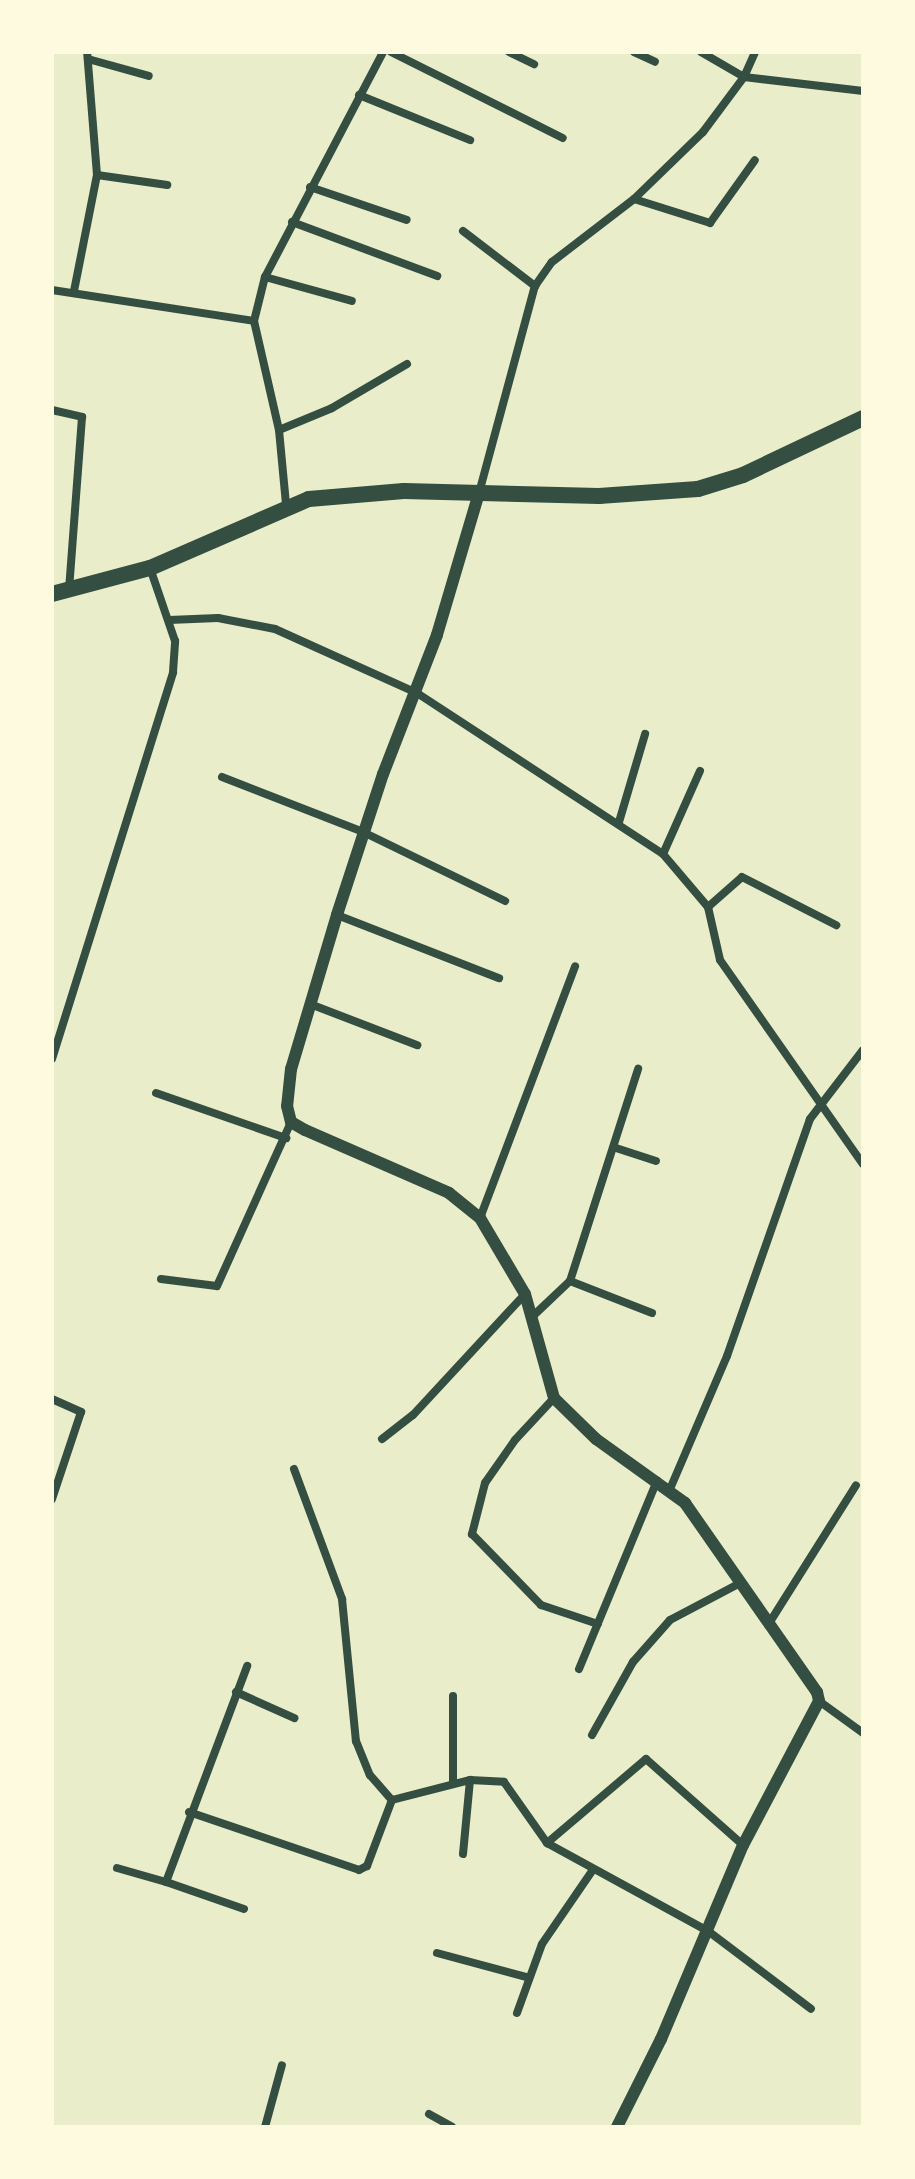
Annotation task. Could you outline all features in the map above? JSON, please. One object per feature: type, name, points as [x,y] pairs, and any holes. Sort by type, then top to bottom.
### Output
[{"type":"highway","points":[[60,593],[150,568],[286,504],[404,491],[599,496],[698,489],[743,475],[863,418]]},
{"type":"street","points":[[286,504],[279,430],[254,321],[265,277],[383,52]]},
{"type":"street","points":[[391,52],[563,138]]},
{"type":"street","points":[[509,52],[534,64]]},
{"type":"street","points":[[634,52],[655,62]]},
{"type":"street","points":[[701,52],[744,77],[863,91]]},
{"type":"street","points":[[161,1279],[217,1286],[286,1138],[291,1122],[291,1069],[363,832],[417,693],[479,493],[535,286],[552,262],[634,199],[703,132],[744,77],[755,52]]},
{"type":"street","points":[[74,291],[97,175],[88,55],[149,76]]},
{"type":"street","points":[[359,95],[470,140]]},
{"type":"street","points":[[634,199],[710,223],[755,160]]},
{"type":"street","points":[[97,175],[167,185]]},
{"type":"street","points":[[310,187],[407,220]]},
{"type":"street","points":[[292,222],[437,276]]},
{"type":"street","points":[[463,231],[535,286]]},
{"type":"street","points":[[265,277],[352,301]]},
{"type":"street","points":[[52,290],[254,321]]},
{"type":"street","points":[[279,430],[332,408],[407,364]]},
{"type":"street","points":[[52,410],[82,417],[60,593]]},
{"type":"street","points":[[52,1059],[173,672],[175,641],[150,568]]},
{"type":"street","points":[[169,620],[218,618],[275,629],[417,693],[619,822],[663,854],[708,907],[720,960],[863,1164]]},
{"type":"street","points":[[619,822],[645,734]]},
{"type":"street","points":[[663,854],[700,771]]},
{"type":"street","points":[[222,777],[363,832],[505,901]]},
{"type":"street","points":[[708,907],[742,877],[836,925]]},
{"type":"street","points":[[337,915],[499,978]]},
{"type":"street","points":[[480,1218],[575,966]]},
{"type":"street","points":[[310,1004],[417,1045]]},
{"type":"street","points":[[670,1489],[732,1343],[820,1101],[863,1050]]},
{"type":"street","points":[[533,1316],[570,1281],[616,1148],[638,1069]]},
{"type":"street","points":[[156,1093],[286,1138]]},
{"type":"street","points":[[291,1122],[449,1193],[480,1218],[525,1294],[554,1398],[596,1439],[670,1489],[742,1582],[767,1625],[814,1683],[819,1701],[861,1728]]},
{"type":"street","points":[[616,1148],[656,1161]]},
{"type":"street","points":[[570,1281],[652,1313]]},
{"type":"street","points":[[382,1439],[420,1408],[525,1294]]},
{"type":"street","points":[[554,1398],[515,1440],[485,1483],[472,1534],[541,1605],[598,1624]]},
{"type":"street","points":[[52,1399],[81,1412],[52,1499]]},
{"type":"street","points":[[294,1469],[342,1599],[356,1741],[370,1775],[392,1800]]},
{"type":"street","points":[[579,1669],[658,1479]]},
{"type":"street","points":[[767,1625],[856,1485]]},
{"type":"street","points":[[592,1735],[633,1662],[670,1620],[742,1582]]},
{"type":"street","points":[[166,1882],[189,1812],[247,1666]]},
{"type":"street","points":[[236,1692],[294,1718]]},
{"type":"street","points":[[453,1696],[453,1783]]},
{"type":"street","points":[[617,2127],[708,1931],[743,1845],[819,1701]]},
{"type":"street","points":[[547,1843],[646,1759],[743,1845]]},
{"type":"street","points":[[392,1800],[470,1780],[504,1782],[547,1843],[592,1871],[708,1931],[811,2009]]},
{"type":"street","points":[[463,1854],[470,1780]]},
{"type":"street","points":[[189,1812],[359,1870],[367,1866],[392,1800]]},
{"type":"street","points":[[117,1868],[244,1909]]},
{"type":"street","points":[[517,2013],[526,1977],[567,1904],[592,1871]]},
{"type":"street","points":[[437,1953],[526,1977]]},
{"type":"street","points":[[265,2127],[282,2065]]},
{"type":"street","points":[[429,2114],[452,2127]]}]
